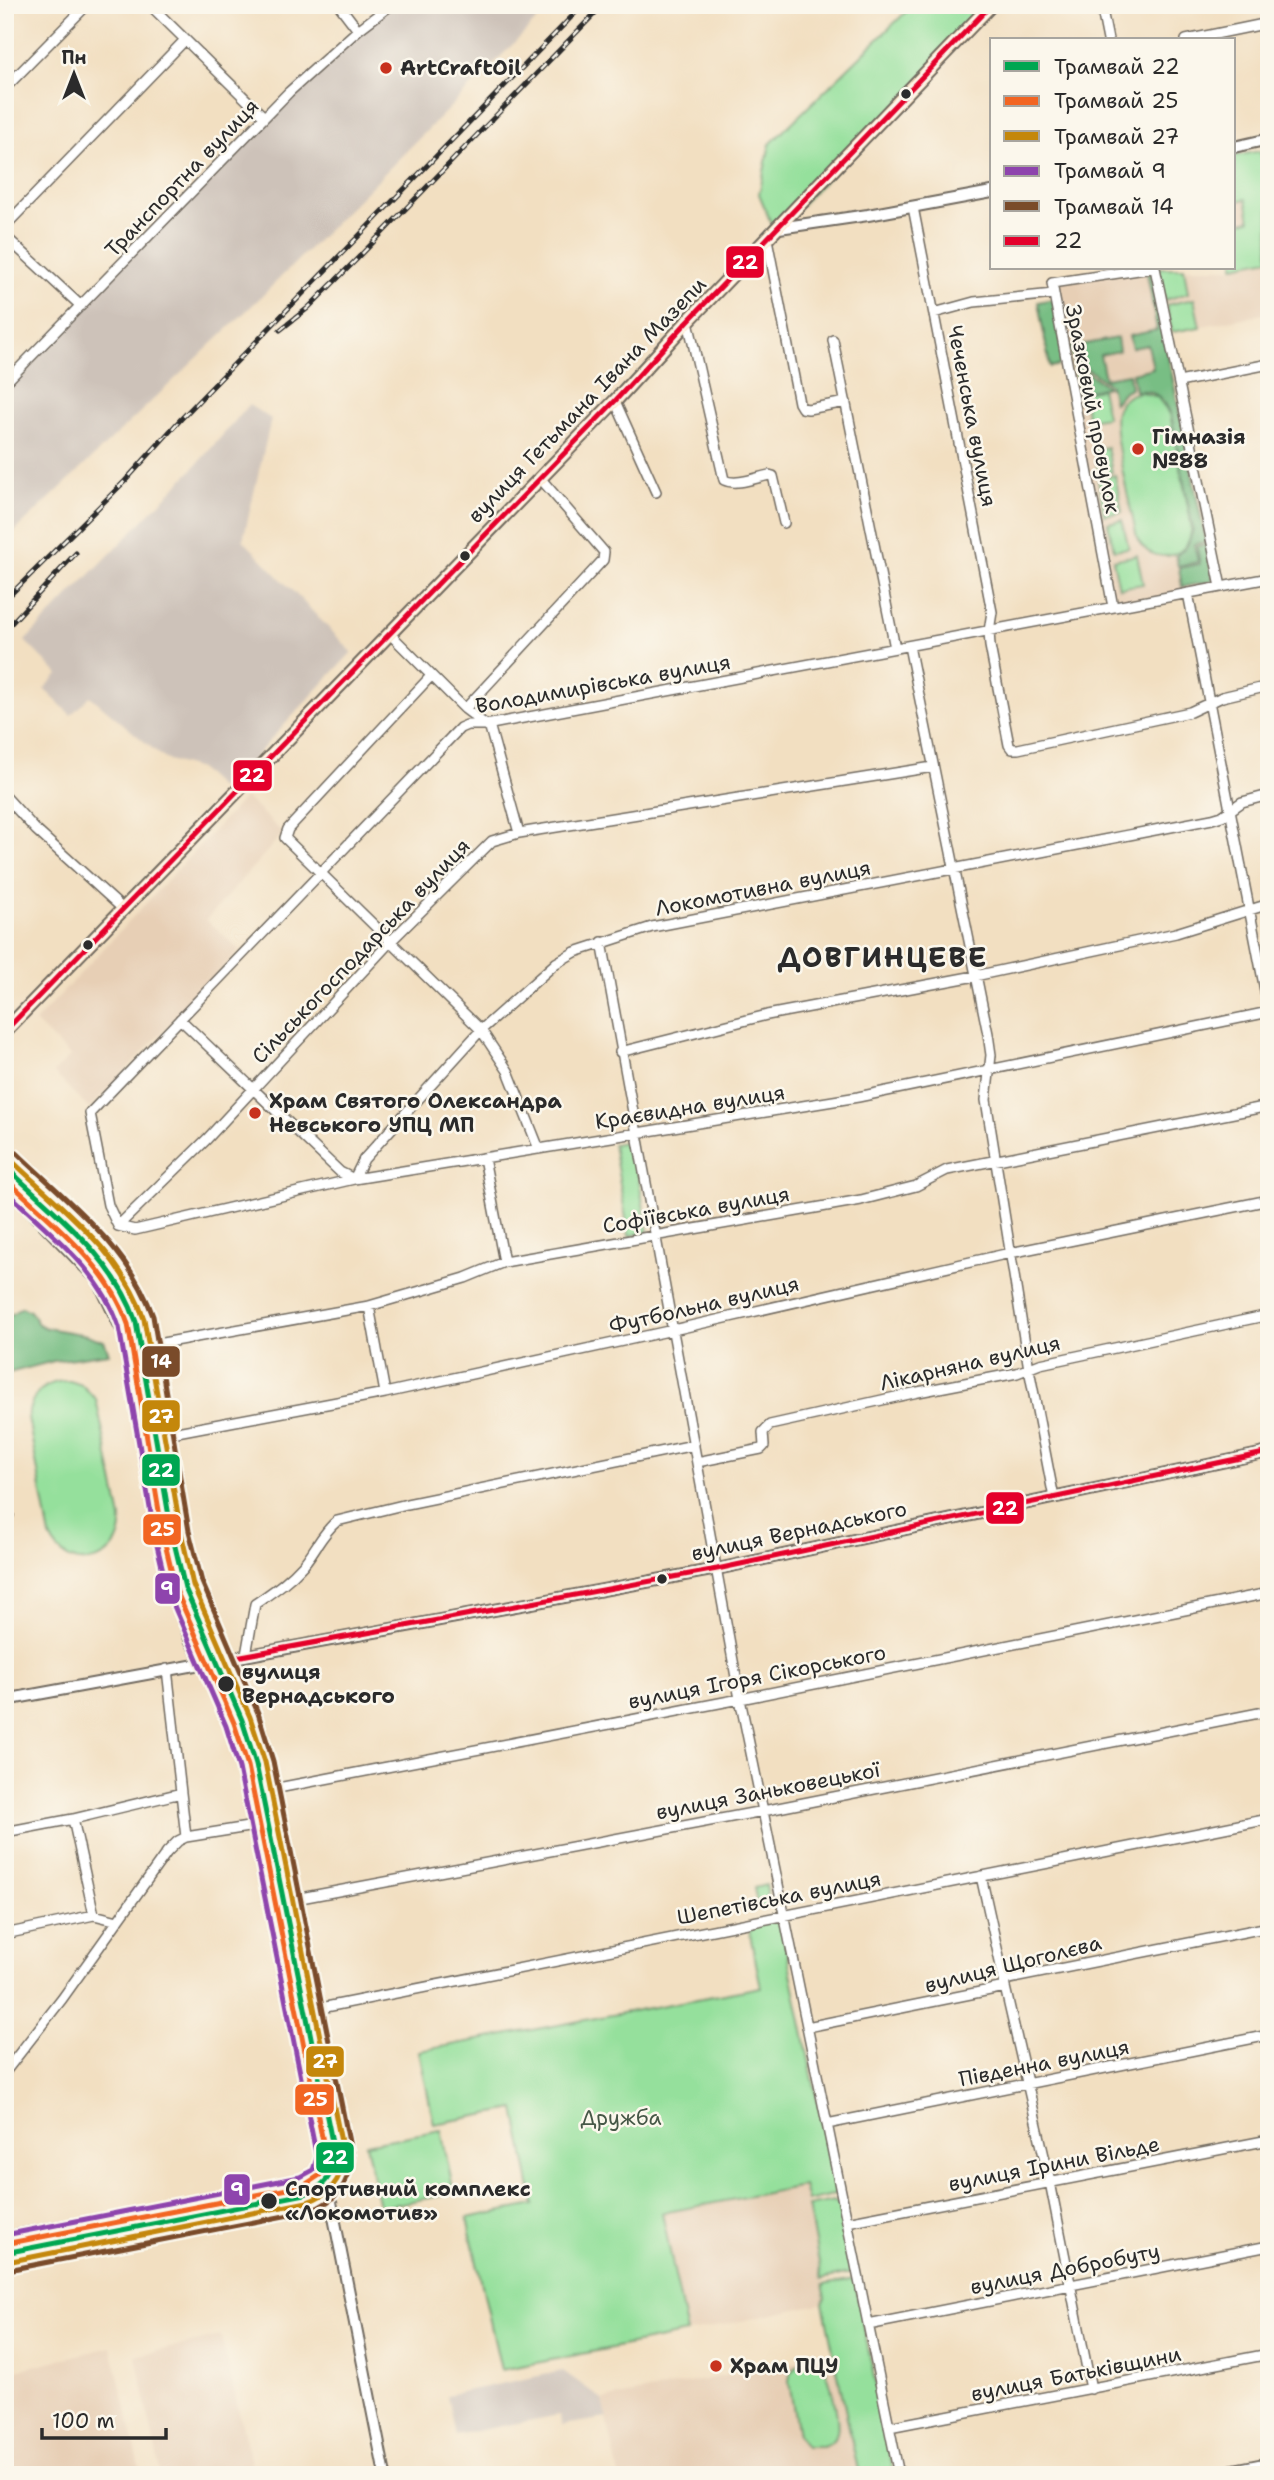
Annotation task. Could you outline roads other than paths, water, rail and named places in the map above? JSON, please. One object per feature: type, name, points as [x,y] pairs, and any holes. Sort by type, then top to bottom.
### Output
[{"type":"main road","name":"вулиця Гетьмана Івана Мазепи","points":[[5,1031],[615,401],[688,321],[991,5]]},
{"type":"main road","points":[[5,1183],[99,1280],[123,1329],[174,1591],[203,1663],[240,1742],[296,2013],[330,2197],[5,2260]]},
{"type":"main road","points":[[5,2238],[326,2178]]},
{"type":"street","points":[[5,88],[87,5]]},
{"type":"street","points":[[150,5],[264,117]]},
{"type":"street","points":[[339,5],[358,30]]},
{"type":"street","name":"Транспортна вулиця","points":[[5,383],[289,92],[358,30],[391,5]]},
{"type":"street","points":[[1101,5],[1108,38]]},
{"type":"street","points":[[1196,38],[1269,23]]},
{"type":"street","points":[[5,226],[186,40]]},
{"type":"street","points":[[1236,147],[1269,139]]},
{"type":"street","points":[[779,228],[990,192]]},
{"type":"street","name":"Чеченська вулиця","points":[[913,207],[992,612],[989,631]]},
{"type":"street","points":[[5,236],[81,306]]},
{"type":"street","points":[[767,239],[799,403],[802,408],[808,409],[846,402]]},
{"type":"street","points":[[1054,294],[1052,283],[1140,270]]},
{"type":"street","points":[[1153,270],[1221,587]]},
{"type":"street","name":"Зразковий провулок","points":[[934,313],[974,302],[1054,294],[1113,607]]},
{"type":"street","points":[[688,321],[724,480],[734,483],[769,475],[773,477],[784,523]]},
{"type":"street","points":[[833,340],[895,648]]},
{"type":"street","points":[[1179,382],[1269,364]]},
{"type":"street","points":[[615,401],[656,492]]},
{"type":"street","points":[[465,709],[603,560],[604,552],[540,478]]},
{"type":"street","name":"Володимирівська вулиця","points":[[118,1226],[108,1205],[90,1113],[460,728],[467,725],[486,726],[1269,578]]},
{"type":"street","points":[[1188,593],[1269,1011]]},
{"type":"street","points":[[989,631],[1009,745],[1012,749],[1190,712],[1235,693],[1269,686]]},
{"type":"street","points":[[389,633],[465,709],[490,728],[519,833]]},
{"type":"street","points":[[909,646],[988,1034],[990,1070],[986,1084],[986,1100],[1029,1369],[1054,1497]]},
{"type":"street","points":[[431,676],[285,833],[285,838],[481,1030],[508,1071],[539,1149]]},
{"type":"street","name":"Сільськогосподарська вулиця","points":[[118,1226],[207,1139],[391,941],[492,841],[519,833],[933,767]]},
{"type":"street","name":"Локомотивна вулиця","points":[[354,1179],[365,1159],[481,1030],[556,963],[575,952],[652,927],[1212,819],[1242,802],[1269,795]]},
{"type":"street","points":[[5,796],[36,830],[123,909]]},
{"type":"street","points":[[621,1052],[767,1015],[975,976],[1176,933],[1269,904]]},
{"type":"street","points":[[602,942],[740,1699],[899,2475]]},
{"type":"street","name":"Краєвидна вулиця","points":[[118,1226],[135,1230],[354,1179],[858,1097],[1269,1011]]},
{"type":"street","points":[[180,1018],[340,1172],[354,1179]]},
{"type":"street","name":"Софіївська вулиця","points":[[129,1349],[369,1306],[465,1279],[504,1262],[861,1200],[916,1186],[947,1170],[1269,1106]]},
{"type":"street","points":[[484,1158],[504,1262]]},
{"type":"street","points":[[5,1205],[17,1194]]},
{"type":"street","name":"Футбольна вулиця","points":[[145,1438],[385,1393],[673,1331],[1010,1253],[1269,1200]]},
{"type":"street","points":[[369,1306],[385,1393]]},
{"type":"street","name":"Лікарняна вулиця","points":[[697,1462],[761,1449],[764,1446],[763,1432],[770,1426],[1269,1315]]},
{"type":"street","points":[[246,1655],[255,1604],[283,1584],[304,1564],[337,1521],[694,1445]]},
{"type":"street","name":"вулиця Вернадського","points":[[5,1700],[716,1569],[1269,1452]]},
{"type":"street","name":"вулиця Ігоря Сікорського","points":[[252,1793],[1269,1593]]},
{"type":"street","points":[[167,1670],[186,1837]]},
{"type":"street","name":"вулиця Заньковецької","points":[[274,1903],[763,1811],[1269,1711]]},
{"type":"street","points":[[5,1832],[181,1793]]},
{"type":"street","points":[[73,1819],[93,1915]]},
{"type":"street","name":"Шепетівська вулиця","points":[[296,2013],[1269,1819]]},
{"type":"street","points":[[5,2071],[62,1999],[167,1852],[178,1841],[186,1837],[258,1823]]},
{"type":"street","points":[[981,1876],[1050,2182],[1091,2389]]},
{"type":"street","points":[[5,1934],[93,1915],[118,1921]]},
{"type":"street","name":"вулиця Щоголєва","points":[[807,2027],[1269,1927]]},
{"type":"street","name":"Південна вулиця","points":[[827,2124],[1269,2035]]},
{"type":"street","name":"вулиця Ірини Вільде","points":[[846,2222],[1269,2140]]},
{"type":"street","points":[[330,2197],[385,2475]]},
{"type":"street","name":"вулиця Добробуту","points":[[868,2325],[1269,2246]]},
{"type":"street","name":"вулиця Батьківщини","points":[[889,2427],[1269,2354]]},
{"type":"street","points":[[1208,2475],[1269,2463]]},
{"type":"railway","points":[[5,600],[125,481],[181,419],[583,5]]},
{"type":"railway","points":[[280,330],[308,308],[357,259],[603,5]]},
{"type":"railway","points":[[5,630],[76,553]]},
{"type":"tram line","name":"14","points":[[8,2270],[310,2211],[340,2191],[348,2176],[352,2157],[273,1761],[258,1713],[202,1582],[189,1531],[153,1316],[129,1268],[113,1247],[17,1153]]},
{"type":"tram line","name":"27","points":[[7,2262],[307,2202],[333,2186],[344,2157],[265,1762],[250,1717],[193,1585],[181,1532],[144,1319],[121,1272],[105,1251],[69,1213],[11,1160]]},
{"type":"tram line","name":"22","points":[[5,1166],[98,1256],[126,1298],[136,1322],[172,1534],[185,1588],[242,1720],[256,1764],[335,2157],[326,2180],[305,2194],[5,2253]]},
{"type":"tram line","name":"25","points":[[5,1178],[59,1227],[92,1263],[119,1302],[128,1324],[163,1535],[176,1590],[234,1723],[248,1766],[326,2157],[320,2175],[303,2186],[5,2244]]},
{"type":"tram line","name":"9","points":[[5,1190],[86,1269],[110,1306],[119,1327],[155,1537],[168,1592],[226,1726],[239,1768],[317,2158],[313,2170],[300,2177],[5,2235]]},
{"type":"place","name":"ArtCraftOil","points":[[386,68]]},
{"type":"place","name":"Гімназія №88","points":[[1138,449]]},
{"type":"place","name":"Храм Святого Олександра Невського УПЦ МП","points":[[255,1113]]},
{"type":"place","name":"вулиця Вернадського","points":[[226,1684]]},
{"type":"place","name":"Спортивний комплекс «Локомотив»","points":[[269,2201]]},
{"type":"place","name":"Храм ПЦУ","points":[[716,2366]]},
{"type":"district","name":"ДОВГИНЦЕВЕ","points":[[883,957]]},
{"type":"park label","name":"Дружба","points":[[621,2118]]}]
